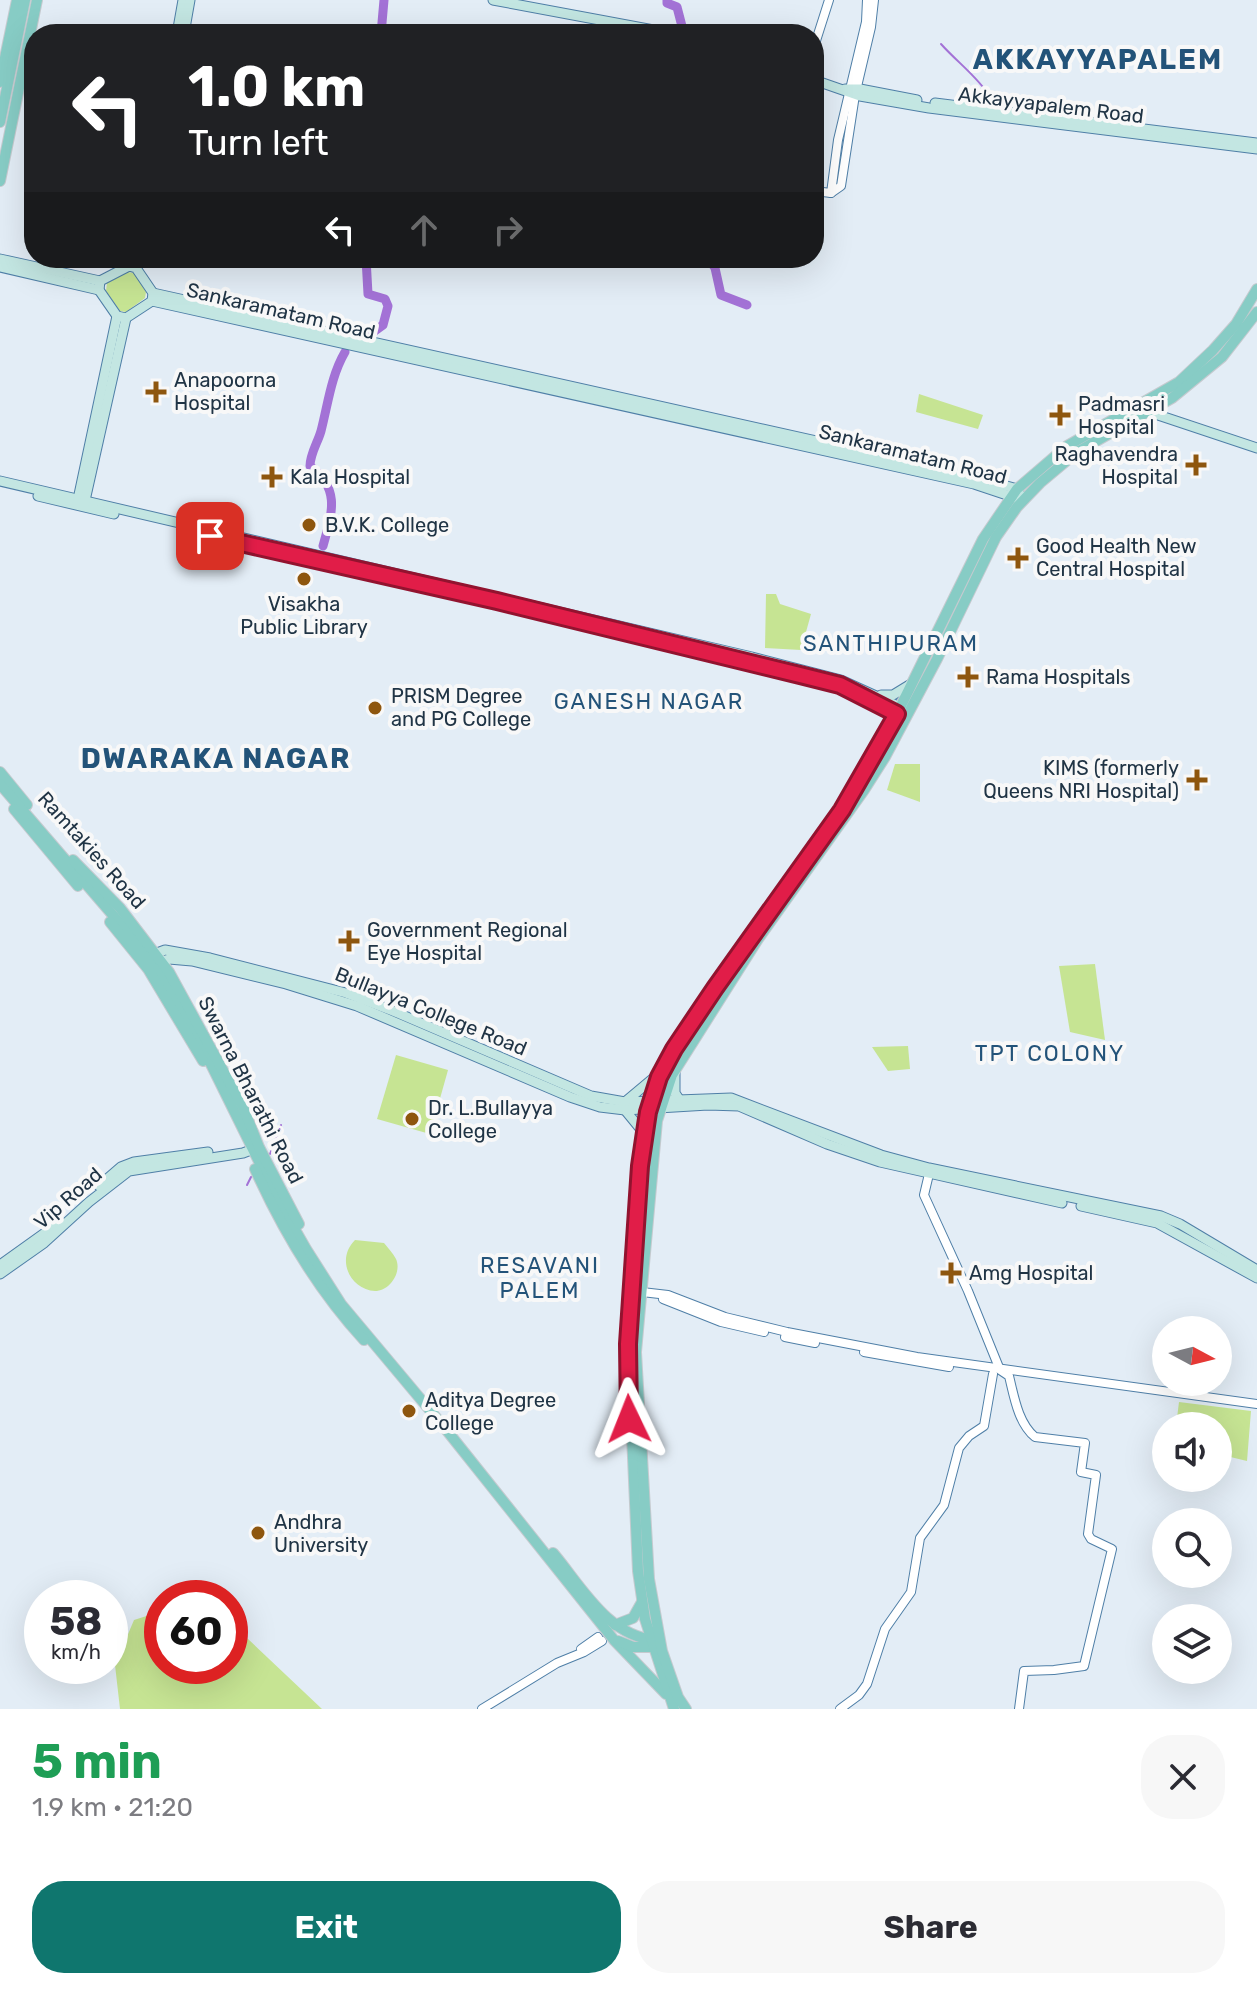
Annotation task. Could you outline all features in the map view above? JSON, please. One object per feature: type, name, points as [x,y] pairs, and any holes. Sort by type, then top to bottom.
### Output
[{"type":"main road","points":[[0,82],[17,0]]},
{"type":"main road","points":[[0,122],[25,0]]},
{"type":"main road","points":[[29,24],[34,0]]},
{"type":"main road","points":[[29,24],[34,0]]},
{"type":"main road","points":[[179,24],[183,0]]},
{"type":"main road","points":[[186,24],[190,0]]},
{"type":"main road","points":[[493,0],[621,24]]},
{"type":"main road","points":[[0,151],[24,44]]},
{"type":"main road","points":[[0,181],[24,53]]},
{"type":"main road","name":"Akkayyapalem Road","points":[[824,83],[850,91],[1017,121],[1257,149]]},
{"type":"main road","name":"Akkayyapalem Road","points":[[850,91],[1257,143]]},
{"type":"main road","points":[[0,259],[24,265]]},
{"type":"main road","points":[[0,267],[100,286],[125,268]]},
{"type":"main road","points":[[33,268],[100,286],[121,317]]},
{"type":"main road","points":[[81,502],[121,317],[152,297],[136,268]]},
{"type":"main road","points":[[686,1709],[656,1644],[640,1459],[636,1344],[655,1138],[655,1105],[662,1071],[733,963],[842,810],[903,713],[911,684],[983,539],[1014,493],[1067,446],[1179,382],[1236,324],[1257,289]]},
{"type":"main road","name":"Sankaramatam Road","points":[[152,297],[1014,493],[1023,500]]},
{"type":"main road","points":[[672,1704],[643,1599],[634,1513],[628,1344],[643,1132],[675,1069],[758,939],[864,790],[996,537],[1023,500],[1077,452],[1172,398],[1222,357],[1257,312]]},
{"type":"main road","points":[[1146,411],[1257,448]]},
{"type":"main road","points":[[0,484],[752,657],[841,680],[874,694],[903,713]]},
{"type":"main road","points":[[81,502],[840,685],[903,713]]},
{"type":"main road","points":[[874,694],[893,695],[911,684]]},
{"type":"main road","name":"Ramtakies Road","points":[[0,772],[94,884],[120,908],[155,958]]},
{"type":"main road","points":[[0,784],[155,958]]},
{"type":"main road","points":[[0,792],[143,962],[252,1147]]},
{"type":"main road","name":"Bullayya College Road","points":[[155,958],[165,950],[210,958],[346,993],[579,1093],[625,1106],[677,1103]]},
{"type":"main road","name":"Swarna Bharathi Road","points":[[155,958],[211,1047],[243,1107],[252,1147],[305,1250]]},
{"type":"main road","points":[[675,1069],[677,1103]]},
{"type":"main road","points":[[643,1132],[625,1106],[662,1071]]},
{"type":"main road","points":[[655,1138],[666,1112],[677,1103],[722,1097],[738,1099],[806,1128],[893,1158],[1161,1216],[1257,1270]]},
{"type":"main road","points":[[677,1103],[739,1106],[827,1144],[880,1162],[1157,1223],[1257,1278]]},
{"type":"main road","name":"Vip Road","points":[[0,1265],[43,1236],[127,1164],[252,1147]]},
{"type":"main road","name":"Vip Road","points":[[0,1274],[44,1243],[105,1188],[129,1171],[252,1147]]},
{"type":"main road","points":[[305,1250],[615,1625],[656,1644]]},
{"type":"main road","points":[[305,1250],[341,1304],[463,1450],[605,1639],[672,1704]]},
{"type":"main road","points":[[615,1625],[633,1618],[643,1599]]},
{"type":"main road","points":[[605,1639],[633,1647],[656,1644]]},
{"type":"street","points":[[821,24],[829,0]]},
{"type":"street","points":[[831,193],[838,140],[866,22],[867,0]]},
{"type":"street","points":[[824,192],[831,193],[841,186],[850,91],[871,27],[874,0]]},
{"type":"street","points":[[840,1709],[859,1695],[867,1684],[885,1629],[911,1592],[920,1538],[944,1505],[959,1448],[969,1436],[984,1426],[996,1372],[968,1291],[924,1195],[929,1174]]},
{"type":"street","points":[[642,1292],[668,1295],[725,1317],[787,1332],[996,1372],[1257,1407]]},
{"type":"street","points":[[996,1372],[1257,1407]]},
{"type":"street","points":[[1009,1376],[1018,1408],[1032,1435],[1085,1443],[1081,1472],[1096,1475],[1088,1534],[1091,1539],[1112,1549],[1084,1666],[1024,1671],[1019,1709]]},
{"type":"street","points":[[482,1709],[605,1639]]},
{"type":"green space","points":[[128,272],[134,273],[146,292],[145,298],[126,312],[120,311],[106,291],[107,283]]},
{"type":"green space","points":[[919,394],[983,415],[978,429],[916,412]]},
{"type":"green space","points":[[766,594],[776,594],[780,604],[811,614],[801,650],[765,648]]},
{"type":"green space","points":[[895,764],[920,764],[920,802],[887,790]]},
{"type":"green space","points":[[1095,964],[1105,1040],[1070,1032],[1059,966]]},
{"type":"green space","points":[[908,1046],[910,1069],[888,1071],[872,1047]]},
{"type":"green space","points":[[396,1055],[448,1070],[430,1134],[377,1119]]},
{"type":"green space","points":[[355,1240],[384,1243],[395,1257],[396,1275],[385,1288],[375,1291],[366,1289],[348,1273],[346,1256]]},
{"type":"green space","points":[[1179,1402],[1251,1411],[1247,1461],[1232,1457],[1232,1412],[1178,1412]]},
{"type":"green space","points":[[144,1617],[144,1684],[248,1684],[248,1639],[322,1709],[120,1709],[117,1684],[128,1684],[128,1634],[134,1620]]},
{"type":"waterway","points":[[382,24],[384,0]]},
{"type":"waterway","points":[[667,0],[667,3],[677,7],[681,24]]},
{"type":"waterway","points":[[941,44],[991,98]]},
{"type":"waterway","points":[[367,268],[368,294],[385,299],[388,306],[383,325],[369,335]]},
{"type":"waterway","points":[[715,268],[721,295],[747,305]]},
{"type":"waterway","points":[[323,546],[332,502],[326,484],[310,462],[333,380],[345,352]]},
{"type":"waterway","points":[[270,1154],[281,1125]]},
{"type":"waterway","points":[[247,1185],[251,1177]]},
{"type":"place","name":"Anapoorna Hospital","points":[[156,392]]},
{"type":"place","name":"Padmasri Hospital","points":[[1060,415]]},
{"type":"place","name":"Raghavendra Hospital","points":[[1196,465]]},
{"type":"place","name":"Kala Hospital","points":[[272,477]]},
{"type":"place","name":"B.V.K. College","points":[[309,525]]},
{"type":"place","name":"Good Health New Central Hospital","points":[[1018,558]]},
{"type":"place","name":"Visakha Public Library","points":[[304,579]]},
{"type":"place","name":"Rama Hospitals","points":[[968,677]]},
{"type":"place","name":"PRISM Degree and PG College","points":[[375,708]]},
{"type":"place","name":"KIMS (formerly Queens NRI Hospital)","points":[[1197,780]]},
{"type":"place","name":"Government Regional Eye Hospital","points":[[349,941]]},
{"type":"place","name":"Dr. L.Bullayya College","points":[[412,1119]]},
{"type":"place","name":"Amg Hospital","points":[[951,1273]]},
{"type":"place","name":"Aditya Degree College","points":[[409,1411]]},
{"type":"place","name":"Andhra University","points":[[258,1533]]},
{"type":"district","name":"AKKAYYAPALEM","points":[[1098,59]]},
{"type":"district","name":"SANTHIPURAM","points":[[891,643]]},
{"type":"district","name":"GANESH NAGAR","points":[[649,701]]},
{"type":"district","name":"DWARAKA NAGAR","points":[[216,758]]},
{"type":"district","name":"TPT COLONY","points":[[1050,1053]]},
{"type":"district","name":"RESAVANI PALEM","points":[[540,1278]]},
{"type":"route","points":[[210,536],[497,601],[840,685],[897,714],[842,810],[715,988],[659,1077],[643,1132],[636,1210],[628,1344],[629,1419]]}]
